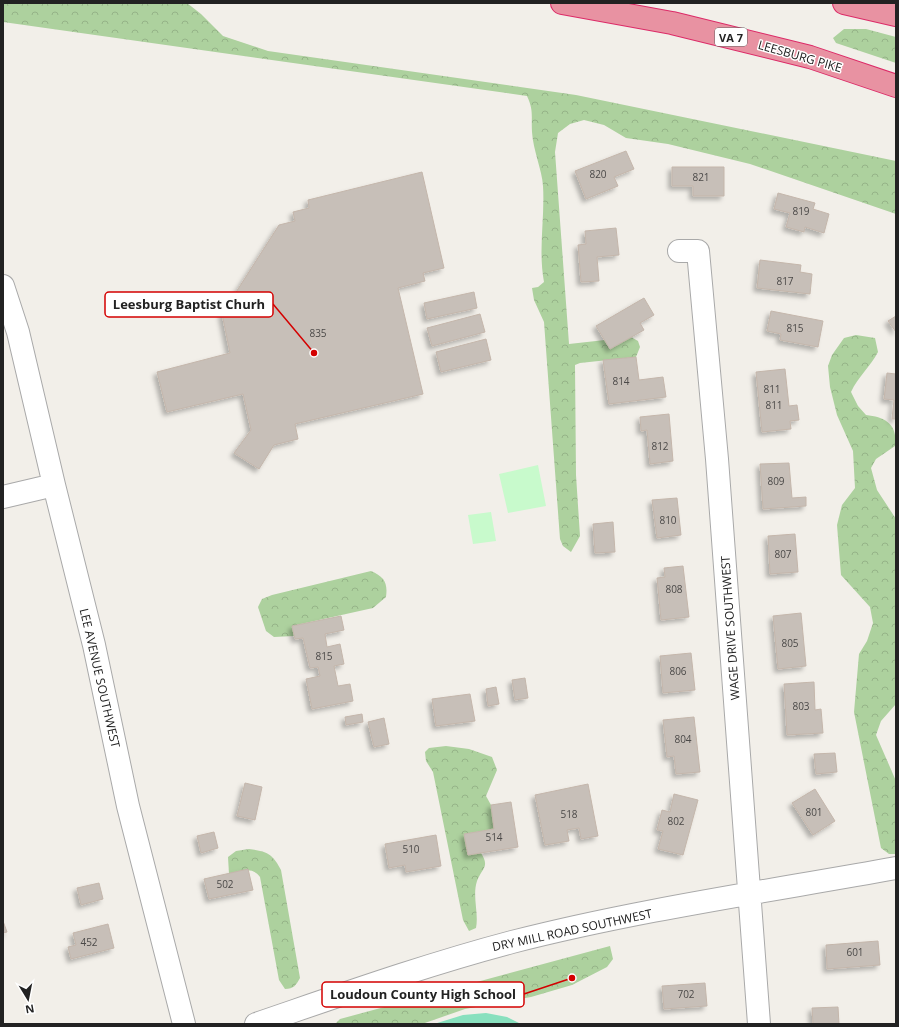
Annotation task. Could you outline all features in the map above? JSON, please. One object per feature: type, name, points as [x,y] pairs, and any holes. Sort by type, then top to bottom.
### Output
[{"type":"highway","name":"LEESBURG PIKE","points":[[562,3],[672,23],[810,57],[896,86]]},
{"type":"highway","points":[[844,3],[896,15]]},
{"type":"street","name":"WAGE DRIVE SOUTHWEST","points":[[679,251],[698,251],[717,459],[759,1024]]},
{"type":"street","name":"LEE AVENUE SOUTHWEST","points":[[3,286],[18,332],[94,645],[128,806],[184,1024]]},
{"type":"street","points":[[3,497],[54,485]]},
{"type":"street","name":"DRY MILL ROAD SOUTHWEST","points":[[256,1024],[393,977],[513,942],[608,920],[896,868]]},
{"type":"green space","points":[[3,3],[187,3],[201,14],[223,36],[268,51],[576,95],[896,161],[896,214],[750,164],[668,144],[626,138],[604,125],[584,120],[570,124],[558,133],[555,152],[569,344],[605,340],[610,349],[631,337],[638,341],[640,347],[636,357],[580,363],[575,365],[576,475],[580,536],[571,552],[563,546],[560,539],[544,322],[534,300],[532,288],[538,287],[544,282],[542,270],[543,186],[534,146],[531,110],[527,96],[3,22]]},
{"type":"green space","points":[[844,29],[866,29],[896,37],[896,63],[836,43],[833,38]]},
{"type":"green space","points":[[856,335],[875,338],[878,352],[851,392],[858,406],[866,415],[885,420],[889,423],[895,433],[895,446],[876,459],[871,468],[877,490],[896,519],[896,704],[881,721],[876,735],[896,781],[896,854],[889,854],[881,848],[854,712],[859,654],[867,641],[873,623],[870,607],[841,575],[837,525],[842,505],[855,488],[853,451],[837,415],[830,387],[828,366],[832,355],[844,338]]},
{"type":"green space","points":[[538,465],[546,506],[508,513],[499,474]]},
{"type":"green space","points":[[491,512],[496,541],[473,544],[468,515]]},
{"type":"green space","points":[[371,571],[379,575],[386,584],[386,597],[373,608],[292,626],[294,636],[274,637],[266,631],[258,607],[262,599],[272,595]]},
{"type":"green space","points":[[446,746],[469,749],[492,757],[497,770],[486,796],[491,805],[494,829],[464,834],[468,855],[481,853],[485,861],[485,865],[477,881],[475,893],[477,916],[476,928],[469,931],[463,920],[433,772],[426,761],[425,752],[429,748]]},
{"type":"green space","points":[[249,849],[269,854],[281,870],[300,978],[296,985],[291,988],[285,989],[279,980],[260,877],[254,871],[250,870],[229,874],[228,857],[236,851]]},
{"type":"green space","points":[[610,946],[613,959],[607,967],[572,985],[531,997],[465,1009],[422,1024],[335,1024],[340,1019]]},
{"type":"green space","points":[[486,1013],[507,1017],[521,1024],[434,1024],[463,1015]]},
{"type":"building","points":[[626,151],[634,169],[614,177],[618,186],[586,199],[575,171]]},
{"type":"building","points":[[672,167],[724,167],[724,196],[693,196],[693,186],[672,186]]},
{"type":"building","points":[[422,172],[444,268],[423,273],[425,281],[398,288],[423,394],[295,424],[298,439],[274,445],[259,469],[234,453],[251,430],[243,394],[167,412],[157,372],[230,353],[222,314],[279,225],[295,221],[293,212],[309,208],[308,200]]},
{"type":"building","points":[[778,193],[815,203],[813,209],[829,214],[824,233],[805,227],[804,232],[786,227],[790,213],[774,209]]},
{"type":"building","points":[[616,228],[619,255],[597,257],[599,281],[581,282],[578,245],[586,244],[585,231]]},
{"type":"building","points":[[760,260],[801,265],[800,272],[812,274],[810,294],[757,288]]},
{"type":"building","points":[[474,292],[477,308],[427,319],[424,303]]},
{"type":"building","points":[[644,298],[654,315],[640,323],[644,330],[610,349],[596,326]]},
{"type":"building","points":[[771,311],[823,321],[818,347],[780,340],[781,334],[767,331]]},
{"type":"building","points":[[480,314],[485,332],[432,346],[427,328]]},
{"type":"building","points":[[896,316],[896,332],[888,321]]},
{"type":"building","points":[[486,339],[491,360],[441,372],[436,352]]},
{"type":"building","points":[[636,357],[639,380],[663,377],[666,397],[609,404],[603,360]]},
{"type":"building","points":[[785,369],[789,406],[797,405],[799,420],[790,421],[791,429],[762,432],[756,372]]},
{"type":"building","points":[[887,373],[896,374],[896,419],[892,419],[894,400],[884,399]]},
{"type":"building","points":[[669,414],[673,461],[650,464],[647,430],[641,431],[640,417]]},
{"type":"building","points":[[789,463],[792,498],[806,497],[806,506],[763,509],[760,464]]},
{"type":"building","points":[[677,498],[681,535],[657,538],[652,500]]},
{"type":"building","points":[[613,522],[615,552],[595,553],[593,524]]},
{"type":"building","points":[[795,534],[798,572],[770,574],[768,536]]},
{"type":"building","points":[[683,566],[689,617],[661,620],[657,578],[665,577],[664,568]]},
{"type":"building","points":[[801,613],[806,666],[778,669],[773,616]]},
{"type":"building","points":[[341,616],[344,630],[325,634],[327,647],[340,644],[344,664],[334,666],[338,686],[350,684],[353,701],[312,709],[306,679],[320,676],[318,667],[310,668],[303,638],[295,639],[292,626]]},
{"type":"building","points":[[691,653],[695,690],[663,693],[660,656]]},
{"type":"building","points":[[525,678],[528,698],[515,700],[512,680]]},
{"type":"building","points":[[814,682],[815,710],[821,709],[823,733],[787,735],[784,684]]},
{"type":"building","points":[[496,687],[499,704],[488,706],[486,689]]},
{"type":"building","points":[[470,694],[475,721],[436,726],[432,699]]},
{"type":"building","points":[[362,714],[363,722],[346,725],[345,717]]},
{"type":"building","points":[[694,717],[700,772],[676,774],[674,756],[667,757],[663,720]]},
{"type":"building","points":[[384,718],[389,744],[374,747],[368,722]]},
{"type":"building","points":[[835,753],[837,772],[816,774],[814,754]]},
{"type":"building","points":[[245,783],[262,787],[255,820],[237,816]]},
{"type":"building","points":[[588,784],[598,836],[581,839],[579,828],[567,830],[569,841],[545,845],[535,795]]},
{"type":"building","points":[[815,789],[835,821],[813,835],[792,803]]},
{"type":"building","points":[[674,794],[698,800],[683,855],[658,849],[663,831],[657,830],[662,810],[670,812]]},
{"type":"building","points":[[511,802],[518,847],[468,855],[464,834],[494,829],[491,805]]},
{"type":"building","points":[[214,832],[218,848],[201,853],[197,836]]},
{"type":"building","points":[[436,835],[441,866],[406,872],[405,865],[389,868],[385,844]]},
{"type":"building","points":[[248,869],[253,890],[209,899],[204,879]]},
{"type":"building","points":[[99,883],[103,899],[81,905],[77,888]]},
{"type":"building","points":[[3,921],[7,932],[3,933]]},
{"type":"building","points":[[108,924],[114,948],[71,959],[68,947],[76,945],[73,933]]},
{"type":"building","points":[[878,941],[880,965],[827,969],[826,945]]},
{"type":"building","points":[[705,983],[707,1006],[664,1009],[662,986]]},
{"type":"building","points":[[838,1007],[839,1024],[813,1024],[812,1008]]},
{"type":"place","name":"Leesburg Baptist Churh","points":[[314,353]]},
{"type":"place","name":"Loudoun County High School","points":[[572,978]]}]
